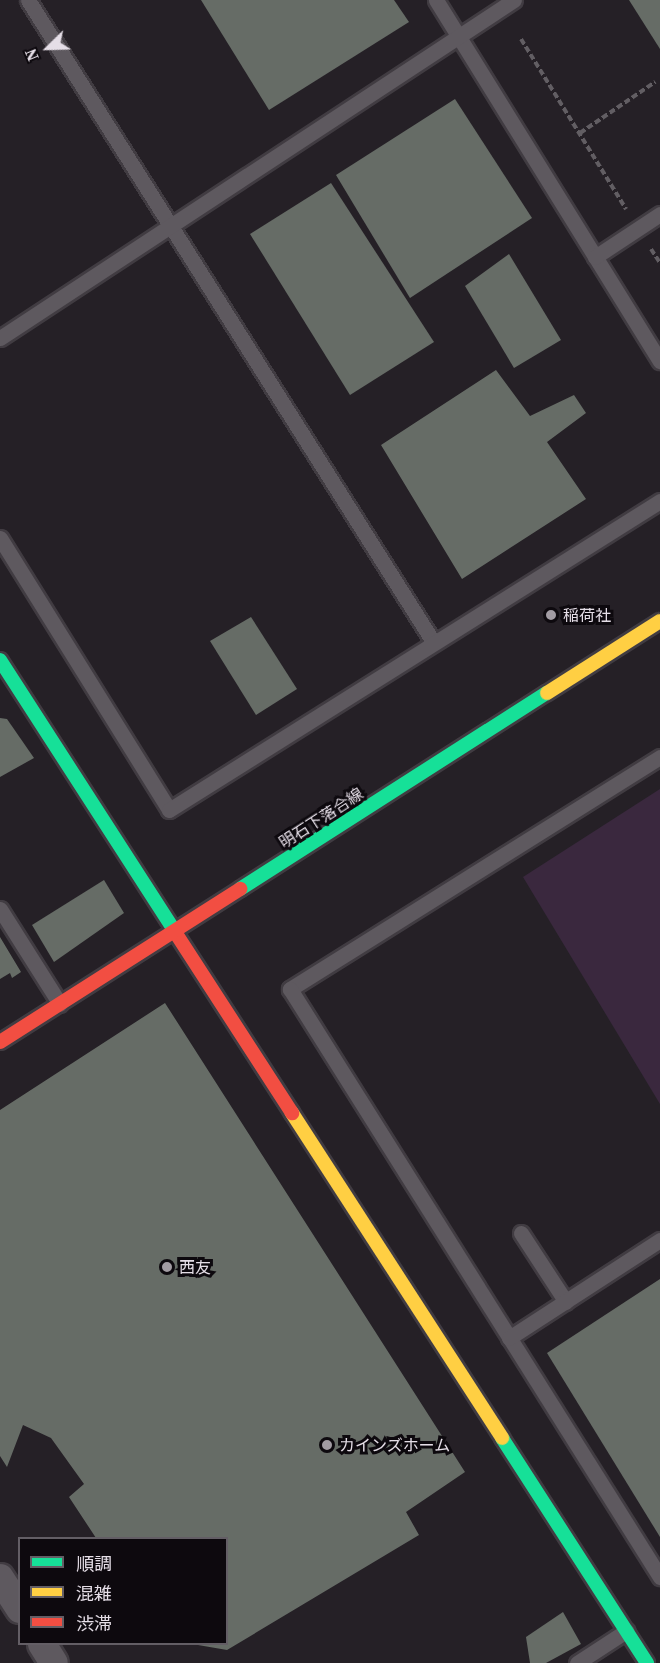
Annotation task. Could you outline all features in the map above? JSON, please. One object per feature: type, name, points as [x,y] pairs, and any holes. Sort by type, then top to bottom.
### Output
[{"type":"street","name":"明石下落合線","points":[[0,1042],[660,621]]},
{"type":"street","points":[[0,660],[647,1663]]},
{"type":"street","points":[[0,1578],[18,1606]]},
{"type":"street","points":[[43,1645],[54,1663]]},
{"type":"lane","points":[[28,0],[434,644]]},
{"type":"lane","points":[[436,0],[660,361]]},
{"type":"lane","points":[[0,338],[514,0]]},
{"type":"lane","points":[[595,257],[660,214]]},
{"type":"lane","points":[[0,538],[169,810],[660,501]]},
{"type":"lane","points":[[0,692],[15,682]]},
{"type":"lane","points":[[660,757],[290,989],[660,1577]]},
{"type":"lane","points":[[0,909],[60,1004]]},
{"type":"lane","points":[[521,1233],[566,1302]]},
{"type":"lane","points":[[509,1338],[660,1240]]},
{"type":"lane","points":[[577,1663],[626,1631]]},
{"type":"path","points":[[521,39],[660,263]]},
{"type":"path","points":[[580,133],[656,81]]},
{"type":"shaded area","points":[[660,789],[660,1104],[523,877]]},
{"type":"building","points":[[201,0],[394,0],[409,22],[269,110]]},
{"type":"building","points":[[629,0],[660,0],[660,49]]},
{"type":"building","points":[[455,99],[532,218],[410,298],[336,175]]},
{"type":"building","points":[[331,183],[434,342],[350,395],[250,234]]},
{"type":"building","points":[[509,254],[561,340],[514,368],[465,286]]},
{"type":"building","points":[[496,370],[530,416],[574,395],[586,413],[547,442],[586,499],[462,579],[381,445]]},
{"type":"building","points":[[251,617],[297,689],[256,715],[210,641]]},
{"type":"building","points":[[0,718],[7,719],[34,758],[0,777]]},
{"type":"building","points":[[104,880],[124,913],[54,962],[32,925]]},
{"type":"building","points":[[0,937],[21,972],[12,978],[10,973],[0,979]]},
{"type":"building","name":"西友","points":[[165,1003],[465,1472],[406,1512],[419,1535],[227,1650],[198,1645],[228,1645],[228,1537],[95,1537],[69,1497],[84,1484],[51,1438],[23,1425],[7,1467],[0,1456],[0,1110]]},
{"type":"building","points":[[660,1279],[660,1537],[547,1353]]},
{"type":"building","points":[[563,1612],[581,1644],[546,1663],[530,1663],[526,1637]]},
{"type":"traffic: fast","points":[[0,660],[175,932]]},
{"type":"traffic: fast","points":[[240,889],[547,693]]},
{"type":"traffic: fast","points":[[502,1438],[647,1663]]},
{"type":"traffic: slow","points":[[547,693],[660,621]]},
{"type":"traffic: slow","points":[[292,1113],[502,1438]]},
{"type":"traffic: jam","points":[[0,1042],[240,889]]},
{"type":"traffic: jam","points":[[175,932],[292,1113]]},
{"type":"place","name":"稲荷社","points":[[551,615]]},
{"type":"place","name":"西友","points":[[167,1267]]},
{"type":"place","name":"カインズホーム","points":[[327,1445]]}]
